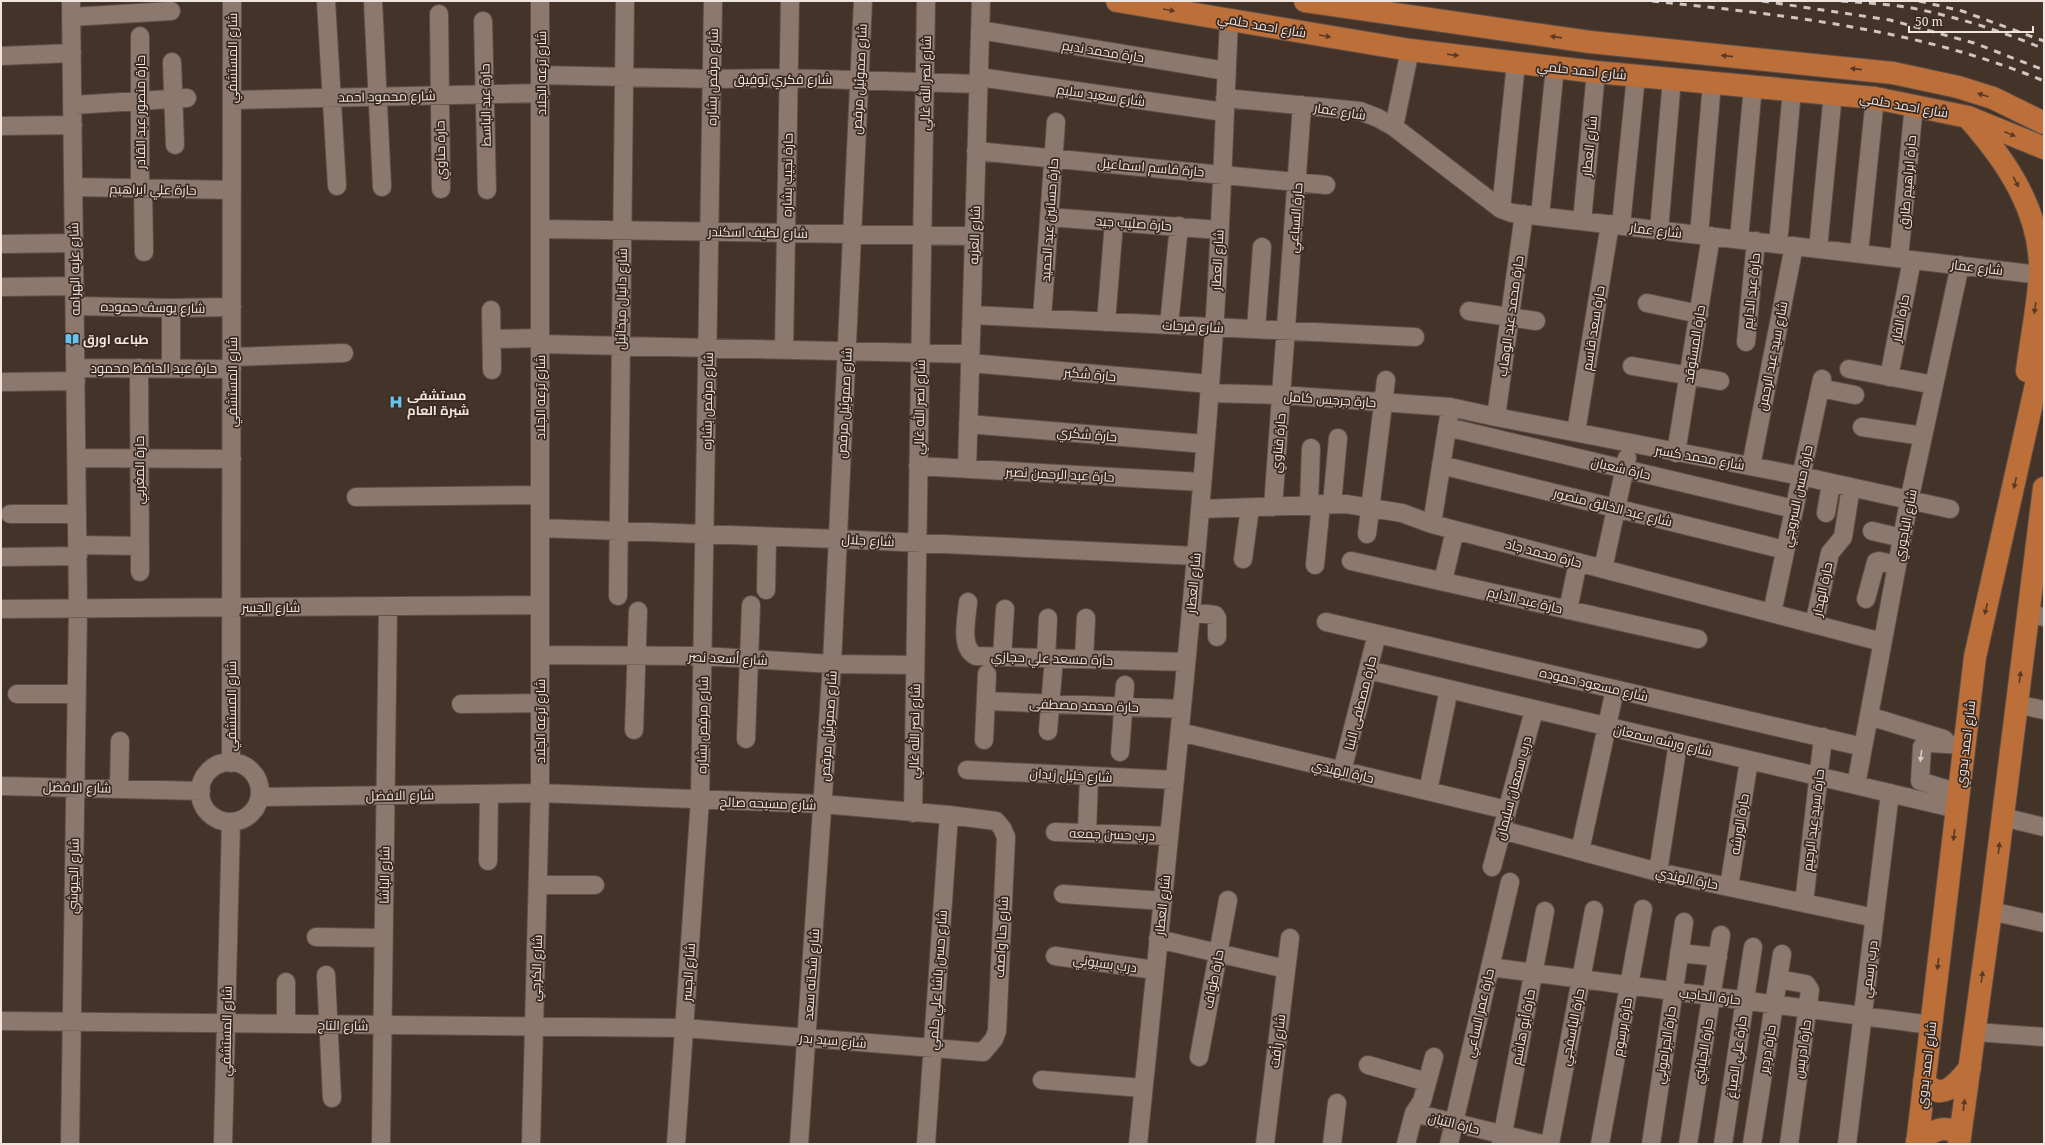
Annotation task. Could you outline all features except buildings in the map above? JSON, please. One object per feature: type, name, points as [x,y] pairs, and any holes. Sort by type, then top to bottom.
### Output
[{"type":"main road","name":"شارع احمد حلمي","points":[[1117,1],[1410,50],[1592,72],[1875,98],[1968,117],[2044,148]]},
{"type":"main road","points":[[1305,1],[1590,42],[1893,73],[1958,87],[1993,98],[2044,123]]},
{"type":"main road","points":[[1590,42],[1592,72]]},
{"type":"main road","points":[[1968,117],[1995,149],[2014,178],[2027,204],[2036,232],[2040,275],[2027,372],[2017,430],[2018,443],[2022,455]]},
{"type":"main road","name":"شارع احمد بدوي","points":[[1917,1142],[1975,657],[2022,455],[2044,349]]},
{"type":"main road","points":[[1960,1140],[1991,912],[2016,704],[2037,615],[2044,488]]},
{"type":"main road","points":[[1924,1082],[1933,1090],[1945,1090],[1956,1084],[1970,1068]]},
{"type":"main road","points":[[1917,1142],[1939,1128],[1951,1129],[1960,1140]]},
{"type":"street","name":"شارع المستشفي","points":[[231,763],[232,1]]},
{"type":"street","points":[[326,1],[337,186]]},
{"type":"street","points":[[373,1],[382,187]]},
{"type":"street","name":"شارع ترعه الجلاد","points":[[540,1],[542,229],[540,341],[540,793]]},
{"type":"street","name":"شارع دانيال ميخائيل","points":[[618,596],[625,1]]},
{"type":"street","name":"شارع مرقص بشاره","points":[[700,800],[714,1]]},
{"type":"street","name":"حارة نجيب بشاره","points":[[784,349],[790,1]]},
{"type":"street","name":"شارع صموئيل مرقص","points":[[822,804],[832,664],[863,1]]},
{"type":"street","name":"شارع نصر الله غالي","points":[[913,813],[926,1]]},
{"type":"street","name":"شارع العزبه","points":[[967,469],[981,1]]},
{"type":"street","points":[[71,9],[171,11]]},
{"type":"street","name":"شارع عزبه الهرامه","points":[[71,9],[78,608]]},
{"type":"street","name":"حارة حناوي","points":[[439,14],[441,189]]},
{"type":"street","name":"حارة عبد الباسط","points":[[483,20],[486,190]]},
{"type":"street","name":"شارع العطار","points":[[1138,1144],[1180,732],[1200,509],[1214,327],[1229,20]]},
{"type":"street","name":"حارة محمد نديم","points":[[980,30],[1226,71]]},
{"type":"street","name":"حارة منصور عبد القادر","points":[[140,36],[141,188],[144,252]]},
{"type":"street","points":[[1394,127],[1410,50]]},
{"type":"street","points":[[1,56],[72,53]]},
{"type":"street","points":[[172,62],[180,99],[175,145]]},
{"type":"street","points":[[1501,209],[1516,63]]},
{"type":"street","name":"حارة محمد عبد الوهاب","points":[[1496,417],[1510,317],[1532,215],[1555,67]]},
{"type":"street","name":"شارع العطار","points":[[1582,221],[1592,72]]},
{"type":"street","name":"حارة سعد قاسم","points":[[1576,432],[1615,225],[1636,76]]},
{"type":"street","name":"شارع فكري توفيق","points":[[541,84],[624,78],[789,78],[925,82],[979,81]]},
{"type":"street","points":[[1659,230],[1672,79]]},
{"type":"street","name":"شارع سعيد سليم","points":[[979,81],[1224,105],[1302,105]]},
{"type":"street","name":"حارة المستوقد","points":[[1676,452],[1699,314],[1705,235],[1712,83]]},
{"type":"street","name":"شارع محمود احمد","points":[[232,100],[485,94],[541,84]]},
{"type":"street","name":"حارة عبد الدايم","points":[[1746,342],[1747,240],[1753,86]]},
{"type":"street","name":"شارع سيد عبد الرحمن","points":[[1751,466],[1786,245],[1792,90]]},
{"type":"street","points":[[1818,249],[1833,93]]},
{"type":"street","points":[[1859,253],[1875,98]]},
{"type":"street","points":[[72,105],[180,99]]},
{"type":"street","name":"شارع عمار","points":[[1302,105],[1360,111],[1378,118],[1394,127],[1501,209],[1512,213],[2040,275]]},
{"type":"street","name":"حارة السباعي","points":[[1287,331],[1302,105]]},
{"type":"street","name":"حارة ابراهيم طارق","points":[[1906,259],[1914,105]]},
{"type":"street","name":"حارة حسانين عبد الحميد","points":[[1042,318],[1056,122]]},
{"type":"street","points":[[1,126],[73,125]]},
{"type":"street","name":"حارة قاسم اسماعيل","points":[[976,151],[1326,185]]},
{"type":"street","name":"حارة علي ابراهيم","points":[[74,187],[232,190]]},
{"type":"street","name":"حارة صليب جيد","points":[[1049,217],[1219,230]]},
{"type":"street","points":[[1106,322],[1114,222]]},
{"type":"street","points":[[1169,325],[1178,226]]},
{"type":"street","name":"شارع لطيف اسكندر","points":[[542,229],[974,236]]},
{"type":"street","points":[[4,244],[74,243]]},
{"type":"street","points":[[1256,329],[1262,248]]},
{"type":"street","name":"حارة الفار","points":[[1889,377],[1906,259]]},
{"type":"street","name":"شارع الباجوري","points":[[1856,785],[1909,501],[1960,265]]},
{"type":"street","points":[[1,287],[75,286]]},
{"type":"street","points":[[1647,303],[1699,314]]},
{"type":"street","name":"شارع يوسف حموده","points":[[75,306],[171,308],[232,307]]},
{"type":"street","points":[[171,308],[172,369]]},
{"type":"street","points":[[491,310],[492,370]]},
{"type":"street","points":[[1469,311],[1536,321]]},
{"type":"street","name":"شارع فرحات","points":[[972,315],[1415,337]]},
{"type":"street","name":"حارة قناوي","points":[[1273,507],[1287,331]]},
{"type":"street","name":"حارة شكير","points":[[492,339],[621,346],[920,353],[1209,389]]},
{"type":"street","name":"حارة عبد الحافظ محمود","points":[[3,382],[139,368],[172,369],[344,353]]},
{"type":"street","points":[[1632,366],[1720,381]]},
{"type":"street","name":"حارة المغربي","points":[[139,368],[138,458],[140,572]]},
{"type":"street","points":[[1849,368],[1934,385]]},
{"type":"street","points":[[1367,534],[1386,380]]},
{"type":"street","name":"حارة حسن السروجي","points":[[1772,613],[1821,384],[1855,395]]},
{"type":"street","name":"حارة جرجس كامل","points":[[1209,389],[1450,407]]},
{"type":"street","points":[[1432,524],[1450,407]]},
{"type":"street","name":"شارع محمد كسبر","points":[[1450,407],[1630,444],[1801,476],[1950,509]]},
{"type":"street","name":"حارة شكري","points":[[968,424],[1205,444]]},
{"type":"street","name":"حارة شعبان","points":[[1447,427],[1794,509]]},
{"type":"street","points":[[1862,427],[1923,436]]},
{"type":"street","points":[[1315,565],[1321,504],[1338,438]]},
{"type":"street","points":[[1603,569],[1630,444]]},
{"type":"street","points":[[1310,448],[1321,504]]},
{"type":"street","points":[[77,458],[232,459]]},
{"type":"street","name":"شارع عبد الخالق منصور","points":[[1441,465],[1616,507],[1785,550]]},
{"type":"street","name":"حارة عبد الرحمن نصير","points":[[918,466],[1202,482]]},
{"type":"street","points":[[1826,513],[1831,483]]},
{"type":"street","name":"حارة الهدار","points":[[1814,624],[1830,553],[1843,537],[1851,487]]},
{"type":"street","points":[[356,497],[540,495]]},
{"type":"street","name":"حارة محمد جاد","points":[[1200,509],[1321,504],[1370,507],[1402,513],[1432,524],[1882,642]]},
{"type":"street","points":[[1244,559],[1250,508]]},
{"type":"street","points":[[10,514],[77,514]]},
{"type":"street","name":"شارع جلال","points":[[540,528],[838,539],[1196,556]]},
{"type":"street","points":[[1443,581],[1455,530]]},
{"type":"street","points":[[1872,531],[1902,538]]},
{"type":"street","points":[[766,590],[767,537]]},
{"type":"street","points":[[1,557],[140,546]]},
{"type":"street","name":"حارة عبد الدايم","points":[[1351,561],[1698,639]]},
{"type":"street","points":[[1866,599],[1876,562],[1879,561],[1897,565]]},
{"type":"street","points":[[1568,610],[1578,562]]},
{"type":"street","name":"حارة مسعد علي حجازي","points":[[968,602],[966,642],[968,651],[976,656],[1186,662]]},
{"type":"street","name":"شارع الجسر","points":[[1,609],[540,605]]},
{"type":"street","points":[[746,739],[751,605]]},
{"type":"street","name":"شارع الباشا","points":[[382,1144],[382,1026],[388,606]]},
{"type":"street","name":"شارع الجيوشي","points":[[70,1144],[74,788],[78,608]]},
{"type":"street","points":[[1002,657],[1005,609]]},
{"type":"street","points":[[634,730],[638,611]]},
{"type":"street","points":[[1191,612],[1215,615],[1217,618],[1217,637]]},
{"type":"street","points":[[1048,618],[1050,658],[1050,704],[1048,731]]},
{"type":"street","points":[[1084,659],[1086,618]]},
{"type":"street","name":"شارع مسعود حموده","points":[[1326,622],[1863,747]]},
{"type":"street","name":"حارة مصطفى البنا","points":[[1342,771],[1377,634]]},
{"type":"street","name":"شارع أسعد نصر","points":[[540,654],[703,656],[748,660],[832,664],[915,665]]},
{"type":"street","name":"شارع ورشه سمعان","points":[[1368,670],[1890,794],[1958,801]]},
{"type":"street","points":[[984,740],[987,674]]},
{"type":"street","points":[[1120,752],[1124,685]]},
{"type":"street","points":[[1428,791],[1449,689]]},
{"type":"street","points":[[1580,851],[1615,689]]},
{"type":"street","points":[[17,694],[76,694]]},
{"type":"street","name":"حارة محمد مصطفى","points":[[986,701],[1182,710]]},
{"type":"street","points":[[461,704],[540,703]]},
{"type":"street","points":[[2016,704],[2044,710]]},
{"type":"street","name":"درب سمعان سليمان","points":[[1492,867],[1534,710]]},
{"type":"street","points":[[1869,716],[1965,745]]},
{"type":"street","name":"حارة الهندي","points":[[1180,732],[1507,810]]},
{"type":"street","name":"حارة سيد عبد الرحيم","points":[[1804,903],[1823,737]]},
{"type":"street","points":[[119,788],[120,741]]},
{"type":"street","points":[[1658,872],[1678,743]]},
{"type":"street","points":[[1958,801],[1920,780],[1922,747],[1928,743],[1965,745]]},
{"type":"street","name":"حارة الورشه","points":[[1729,887],[1749,760]]},
{"type":"street","points":[[231,763],[243,766],[253,773],[259,784],[260,797],[258,805],[247,817],[231,822],[216,818],[209,813],[201,799],[201,791],[202,782],[214,768],[231,763]]},
{"type":"street","name":"شارع خليل زيدان","points":[[968,770],[1175,780]]},
{"type":"street","points":[[1087,834],[1089,776]]},
{"type":"street","name":"شارع الافضل","points":[[1,786],[201,791]]},
{"type":"street","name":"شارع الافضل","points":[[260,797],[540,793]]},
{"type":"street","name":"شارع مسيحه صالح","points":[[540,793],[822,804],[949,815],[996,821]]},
{"type":"street","name":"شارع الكرجي","points":[[531,1144],[540,793]]},
{"type":"street","points":[[488,861],[489,794]]},
{"type":"street","name":"درب رسمي","points":[[1847,1144],[1890,794]]},
{"type":"street","name":"شارع الجسر","points":[[676,1144],[700,800]]},
{"type":"street","name":"شارع شحاته سعد","points":[[799,1144],[822,804]]},
{"type":"street","name":"شارع حسن باشا علي حلمي","points":[[926,1144],[949,815]]},
{"type":"street","points":[[2002,817],[2044,827]]},
{"type":"street","name":"شارع حنا واصف","points":[[983,1052],[994,1039],[997,1031],[1006,837],[1002,828],[996,821]]},
{"type":"street","name":"شارع المستشفي","points":[[223,1144],[231,822]]},
{"type":"street","name":"حارة الهندي","points":[[1502,830],[1658,872],[1875,918]]},
{"type":"street","name":"درب حسن جمعه","points":[[1055,832],[1169,836]]},
{"type":"street","name":"حارة عمر الساعي","points":[[1449,1144],[1510,882]]},
{"type":"street","points":[[538,886],[595,886]]},
{"type":"street","points":[[1063,894],[1163,901]]},
{"type":"street","name":"حارة طواف","points":[[1198,1057],[1228,900]]},
{"type":"street","name":"حارة برسوم","points":[[1600,1144],[1643,909]]},
{"type":"street","name":"حارة الباسفجي","points":[[1550,1144],[1594,910]]},
{"type":"street","name":"حارة أبو هاشم","points":[[1502,1139],[1545,911]]},
{"type":"street","points":[[1991,912],[2044,923]]},
{"type":"street","name":"حارة الجراموني","points":[[1650,1144],[1684,922]]},
{"type":"street","name":"حارة الجنايني","points":[[1688,1144],[1722,935]]},
{"type":"street","points":[[316,937],[383,938]]},
{"type":"street","name":"شارع رأفت","points":[[1265,1144],[1290,938]]},
{"type":"street","points":[[1158,940],[1286,969]]},
{"type":"street","name":"حارة علي الصباغ","points":[[1724,1144],[1753,947]]},
{"type":"street","points":[[1679,952],[1718,957]]},
{"type":"street","name":"حارة دردير","points":[[1752,1144],[1782,954]]},
{"type":"street","name":"درب بسيوني","points":[[1055,956],[1155,970]]},
{"type":"street","name":"حارة الحاجب","points":[[1490,967],[1931,1025]]},
{"type":"street","points":[[326,975],[332,1098]]},
{"type":"street","name":"حارة ادريس","points":[[1778,979],[1808,985],[1810,990],[1789,1144]]},
{"type":"street","points":[[286,982],[286,1024]]},
{"type":"street","name":"شارع التاج","points":[[1,1021],[684,1028]]},
{"type":"street","name":"شارع سيد بدر","points":[[684,1028],[983,1052]]},
{"type":"street","points":[[1975,1032],[2044,1037]]},
{"type":"street","points":[[1406,1144],[1414,1113],[1422,1101],[1434,1057]]},
{"type":"street","points":[[1368,1065],[1427,1082]]},
{"type":"street","points":[[1042,1080],[1143,1088]]},
{"type":"street","points":[[1332,1144],[1337,1103]]},
{"type":"street","name":"حارة التبان","points":[[1414,1113],[1453,1123],[1502,1139],[1542,1144]]},
{"type":"railway","points":[[1652,1],[1752,12],[1851,27],[1949,49],[1997,63],[2044,81]]},
{"type":"railway","points":[[1762,1],[1890,20],[1974,43],[2044,70]]},
{"type":"railway","points":[[1841,1],[1912,8],[1946,16],[2012,36],[2044,49]]},
{"type":"railway","points":[[1919,1],[1962,11],[2044,41]]},
{"type":"place","name":"طباعه اورق","points":[[72,339]]},
{"type":"place","name":"مستشفى شبرة العام","points":[[396,402]]}]
